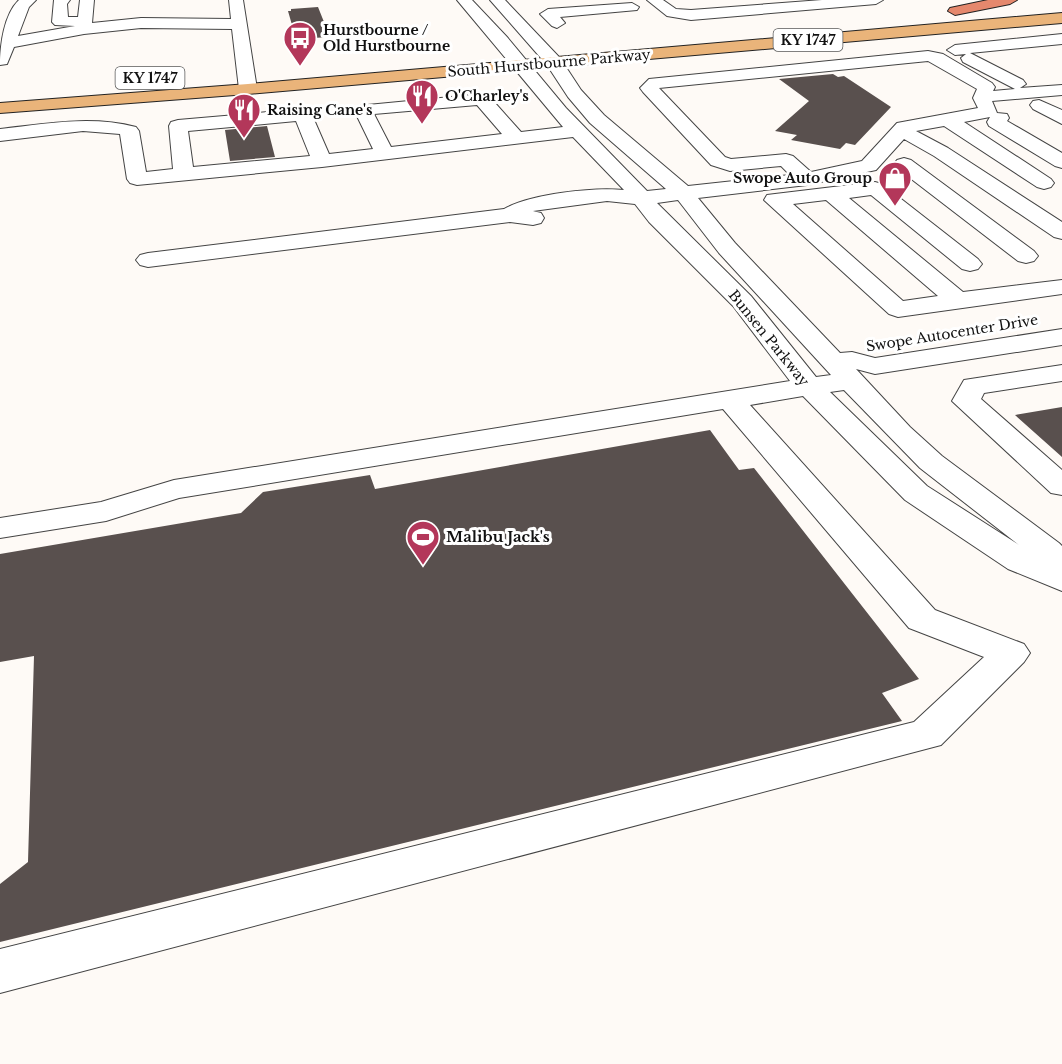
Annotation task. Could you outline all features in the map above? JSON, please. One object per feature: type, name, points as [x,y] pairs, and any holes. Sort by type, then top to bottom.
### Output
[{"type":"highway","points":[[949,11],[1010,0]]},
{"type":"main road","points":[[949,11],[1026,5]]},
{"type":"main road","name":"South Hurstbourne Parkway","points":[[487,50],[554,63],[1062,18]]},
{"type":"main road","name":"South Hurstbourne Parkway","points":[[0,108],[124,99],[243,78],[514,57],[538,46],[555,44]]},
{"type":"main road","name":"South Hurstbourne Parkway","points":[[243,78],[268,69]]},
{"type":"street","points":[[0,61],[22,6],[29,0]]},
{"type":"street","points":[[63,0],[60,2],[60,22],[84,25],[240,24]]},
{"type":"street","points":[[84,25],[87,0]]},
{"type":"street","points":[[236,0],[240,24],[243,78]]},
{"type":"street","name":"Bunsen Parkway","points":[[464,0],[559,112],[642,198],[657,217],[742,301],[809,387],[916,493],[1020,561],[1062,580]]},
{"type":"street","name":"Bunsen Parkway","points":[[497,0],[554,63],[574,93],[597,119],[684,194],[728,248],[846,367],[900,433],[931,462],[1047,550],[1062,567]]},
{"type":"street","points":[[557,23],[548,14],[641,8],[691,15],[876,0]]},
{"type":"street","points":[[8,43],[84,25]]},
{"type":"street","points":[[928,56],[933,52],[1062,39]]},
{"type":"street","points":[[955,50],[1017,84],[1062,118]]},
{"type":"street","points":[[979,64],[1062,55]]},
{"type":"street","points":[[807,179],[786,160],[729,165],[718,161],[649,88],[655,83],[928,56],[937,58],[989,104],[1062,145]]},
{"type":"street","points":[[989,104],[1017,84]]},
{"type":"street","points":[[148,260],[510,215],[537,219],[618,208],[642,198],[807,179],[869,166],[904,127],[947,118],[989,104],[1037,99],[1062,90]]},
{"type":"street","points":[[123,128],[124,99]]},
{"type":"street","points":[[385,154],[363,110],[482,99],[517,139]]},
{"type":"street","points":[[989,104],[996,122],[1062,162]]},
{"type":"street","points":[[184,174],[178,126],[303,115],[322,161]]},
{"type":"street","points":[[947,118],[1053,182],[1062,195]]},
{"type":"street","points":[[0,135],[98,125],[123,128],[129,131],[131,137],[137,179],[322,161],[578,131]]},
{"type":"street","points":[[900,131],[933,147],[1049,249]]},
{"type":"street","points":[[904,164],[1049,249]]},
{"type":"street","points":[[970,264],[875,188],[775,200],[898,309],[1062,287]]},
{"type":"street","points":[[830,193],[958,300]]},
{"type":"street","points":[[923,270],[970,264],[1049,249]]},
{"type":"street","name":"Swope Autocenter Drive","points":[[1062,316],[853,348],[846,367],[876,366],[1062,337]]},
{"type":"street","points":[[996,325],[1018,344]]},
{"type":"street","points":[[0,528],[106,511],[174,489],[809,387],[846,367]]},
{"type":"street","points":[[1062,373],[974,386],[966,401],[1062,486]]},
{"type":"street","points":[[0,971],[927,734],[1011,653],[922,619],[730,400]]},
{"type":"building","points":[[318,7],[330,37],[296,39],[288,11]]},
{"type":"building","points":[[833,74],[838,77],[844,76],[891,107],[855,145],[846,143],[840,149],[791,140],[797,135],[775,131],[809,101],[779,79]]},
{"type":"building","name":"Raising Cane's","points":[[267,126],[275,157],[230,161],[225,130]]},
{"type":"building","points":[[1062,407],[1062,457],[1015,415]]},
{"type":"building","points":[[710,430],[739,470],[754,468],[919,679],[882,693],[902,721],[0,942],[0,884],[28,862],[34,656],[0,662],[0,554],[241,513],[263,492],[370,475],[375,489]]},
{"type":"place","name":"Hurstbourne / Old Hurstbourne","points":[[300,67]]},
{"type":"place","name":"O'Charley's","points":[[422,125]]},
{"type":"place","name":"Raising Cane's","points":[[244,139]]},
{"type":"place","name":"Swope Auto Group","points":[[895,207]]},
{"type":"place","name":"Malibu Jack's","points":[[423,566]]}]
